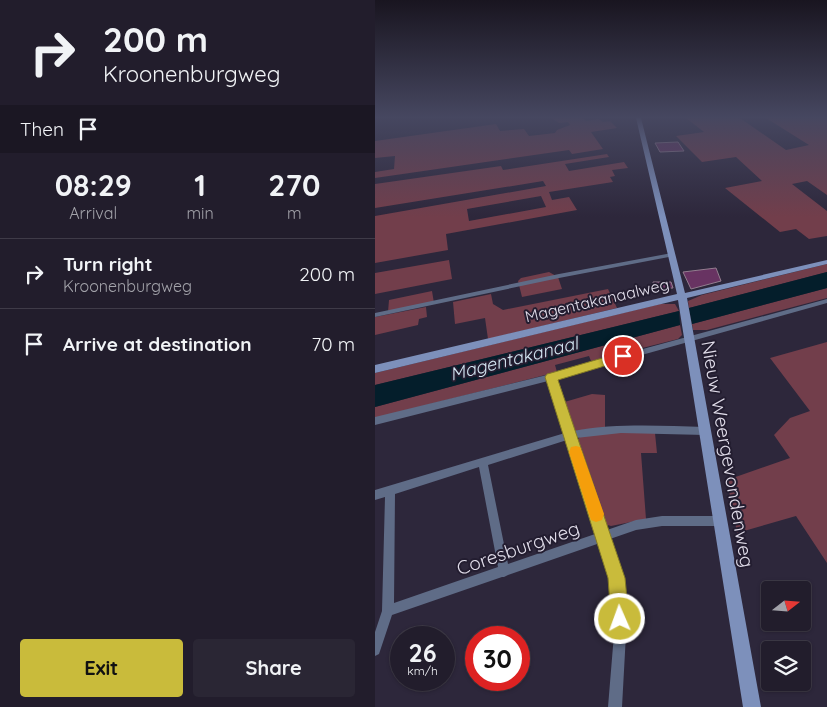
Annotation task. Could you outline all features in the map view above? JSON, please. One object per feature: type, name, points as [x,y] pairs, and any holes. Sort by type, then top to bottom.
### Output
[{"type":"street","name":"Nieuw Weergevondenweg","points":[[646,151],[682,299],[752,707]]},
{"type":"street","points":[[375,315],[559,276],[672,255]]},
{"type":"street","name":"Magentakanaalweg","points":[[375,369],[682,299],[827,262]]},
{"type":"street","points":[[375,421],[551,377],[688,333],[827,301]]},
{"type":"street","points":[[551,377],[616,578],[620,604],[615,707]]},
{"type":"street","points":[[375,495],[570,435],[623,429],[705,432]]},
{"type":"street","points":[[483,462],[504,572]]},
{"type":"street","points":[[375,650],[388,612],[390,491]]},
{"type":"street","name":"Coresburgweg","points":[[388,612],[636,525],[662,521],[720,521]]},
{"type":"shaded area","points":[[375,151],[562,151],[375,178],[375,172],[394,169],[395,156],[375,158]]},
{"type":"shaded area","points":[[570,151],[591,151],[572,154]]},
{"type":"shaded area","points":[[691,151],[827,151],[827,195],[807,181],[792,184],[827,211],[827,236],[809,239],[796,229],[780,232],[725,188],[762,181],[736,157],[702,162]]},
{"type":"shaded area","points":[[607,154],[609,157],[565,164],[569,171],[624,162],[628,168],[612,170],[615,176],[610,177],[613,182],[549,192],[552,200],[569,197],[577,210],[446,234],[448,250],[375,263],[375,216],[546,186],[543,181],[375,208],[375,184],[501,166],[503,170]],"holes":[[[541,196],[546,207],[469,221],[467,209]]]},
{"type":"shaded area","points":[[449,260],[452,279],[375,294],[375,273]]},
{"type":"shaded area","points":[[827,264],[827,272],[689,308],[688,301],[702,295]]},
{"type":"shaded area","points":[[549,272],[558,277],[562,289],[522,297],[518,281],[521,278]]},
{"type":"shaded area","points":[[827,288],[827,298],[707,330],[693,330],[692,324]]},
{"type":"shaded area","points":[[608,289],[617,308],[488,339],[485,318],[455,324],[453,302],[491,294],[493,304],[503,310]]},
{"type":"shaded area","points":[[432,291],[434,303],[388,312],[389,300]]},
{"type":"shaded area","points":[[660,304],[675,304],[679,311],[375,385],[375,373]]},
{"type":"shaded area","points":[[426,307],[427,317],[419,319],[418,325],[375,335],[375,317]]},
{"type":"shaded area","points":[[680,325],[682,335],[678,339],[591,361],[589,356],[555,365],[557,372],[375,418],[375,407]]},
{"type":"shaded area","points":[[827,342],[827,563],[796,516],[737,533],[727,480],[790,458],[774,435],[790,418],[810,411],[770,358]]},
{"type":"shaded area","points":[[592,394],[605,395],[605,427],[576,431],[573,429],[561,403]]},
{"type":"shaded area","points":[[602,432],[655,433],[657,453],[641,453],[646,519],[611,526],[604,524],[576,444],[580,436]]},
{"type":"water","points":[[827,272],[827,288],[692,324],[689,308]]},
{"type":"water","name":"Magentakanaal","points":[[679,311],[680,325],[375,407],[375,385]]},
{"type":"building","points":[[716,268],[721,281],[691,289],[683,272]]},
{"type":"building","points":[[653,282],[671,282],[673,288],[654,289]]},
{"type":"slow traffic","points":[[576,452],[596,514]]},
{"type":"route","points":[[620,619],[619,590],[616,578],[551,377],[623,356]]}]
